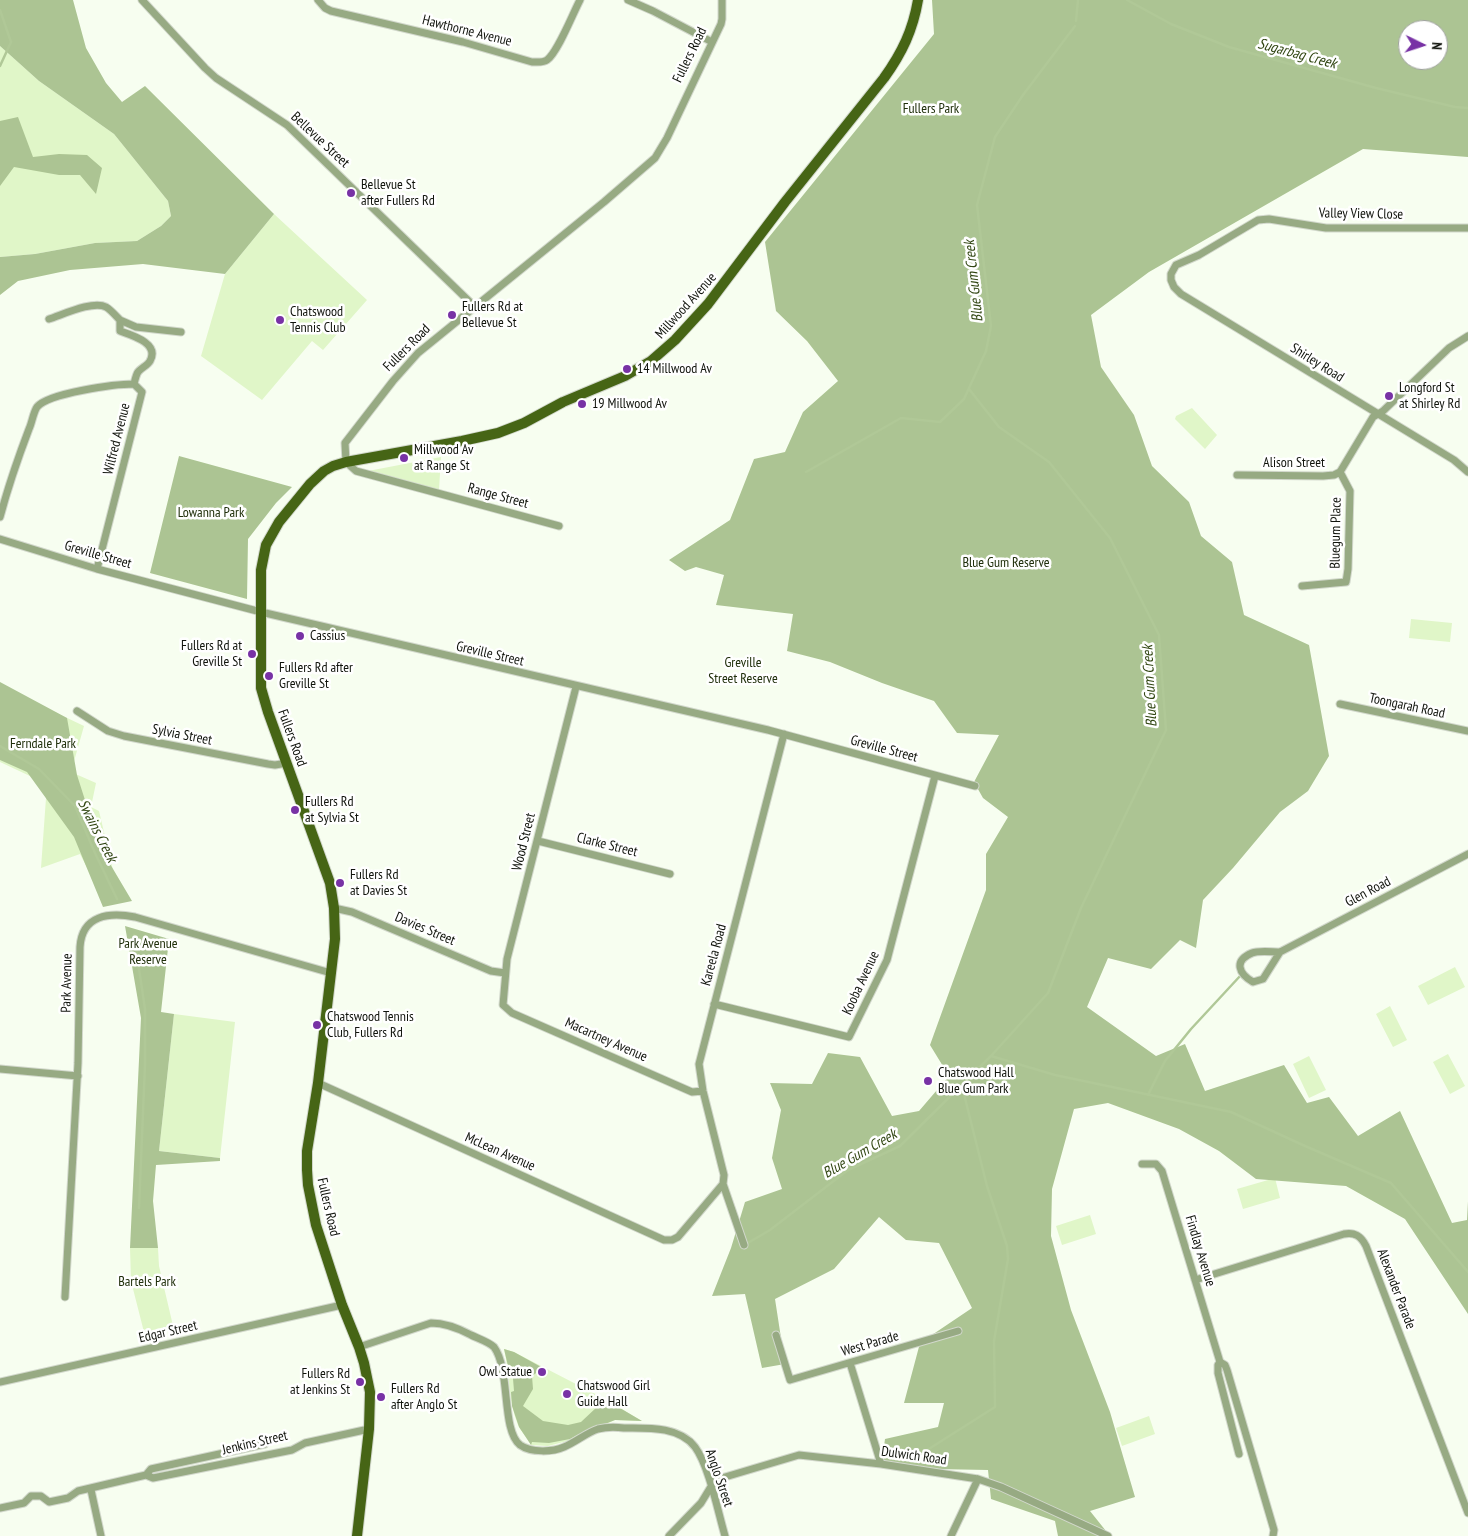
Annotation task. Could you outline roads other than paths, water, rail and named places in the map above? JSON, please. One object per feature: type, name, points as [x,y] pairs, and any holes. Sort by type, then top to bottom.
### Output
[{"type":"main road","name":"Millwood Avenue","points":[[346,462],[438,446],[498,433],[638,369],[657,357],[708,304],[785,202],[899,58],[909,36],[918,0]]},
{"type":"main road","name":"Fullers Road","points":[[346,462],[334,466],[320,475],[294,503],[266,545],[262,563],[261,688],[330,882],[334,908],[335,939],[318,1084],[307,1151],[308,1185],[316,1225],[342,1305],[364,1363],[370,1392],[369,1429],[357,1536]]},
{"type":"street","name":"Bellevue Street","points":[[142,0],[205,68],[216,78],[287,125],[474,306]]},
{"type":"street","name":"Hawthorne Avenue","points":[[318,0],[325,8],[331,11],[463,42],[532,62],[540,62],[548,60],[559,44],[580,0]]},
{"type":"street","points":[[628,0],[654,11],[712,42]]},
{"type":"street","name":"Fullers Road","points":[[346,462],[344,449],[349,436],[418,353],[604,202],[655,158],[667,138],[722,19],[722,0]]},
{"type":"street","name":"Valley View Close","points":[[1176,265],[1199,255],[1258,220],[1269,219],[1326,228],[1468,228]]},
{"type":"street","name":"Shirley Road","points":[[1176,265],[1171,274],[1171,280],[1174,287],[1181,294],[1454,460],[1468,472]]},
{"type":"street","points":[[49,320],[91,305],[104,305],[120,320],[136,327],[181,332]]},
{"type":"street","points":[[120,320],[120,331],[142,339],[152,352],[150,360],[138,373],[134,384]]},
{"type":"street","name":"Alison Street","points":[[1237,476],[1323,476],[1334,475],[1340,472],[1373,418],[1449,348],[1468,336]]},
{"type":"street","name":"Wilfred Avenue","points":[[0,517],[13,472],[38,407],[47,400],[106,385],[134,384],[142,392],[97,569]]},
{"type":"street","name":"Range Street","points":[[346,462],[356,471],[559,526]]},
{"type":"street","name":"Bluegum Place","points":[[1302,586],[1346,582],[1350,491],[1340,472]]},
{"type":"street","name":"Greville Street","points":[[0,539],[97,569],[261,612],[784,734],[976,786]]},
{"type":"street","name":"Wood Street","points":[[502,1005],[507,958],[576,687]]},
{"type":"street","name":"Toongarah Road","points":[[1340,704],[1468,731]]},
{"type":"street","name":"Sylvia Street","points":[[77,711],[108,731],[124,736],[268,764],[287,763]]},
{"type":"street","name":"Kareela Road","points":[[744,1245],[722,1184],[724,1175],[703,1091],[699,1064],[784,734]]},
{"type":"street","name":"Kooba Avenue","points":[[714,1004],[849,1037],[887,960],[935,776]]},
{"type":"street","name":"Clarke Street","points":[[538,841],[670,874]]},
{"type":"street","name":"Glen Road","points":[[1280,952],[1263,979],[1253,982],[1240,971],[1242,959],[1252,952],[1280,952],[1468,854]]},
{"type":"street","name":"Davies Street","points":[[334,908],[352,912],[490,971],[505,972]]},
{"type":"street","name":"Park Avenue","points":[[65,1297],[78,1076],[81,937],[86,927],[101,917],[115,915],[135,917],[331,973]]},
{"type":"street","name":"Macartney Avenue","points":[[502,1005],[512,1013],[692,1092],[703,1091]]},
{"type":"street","points":[[0,1069],[78,1076]]},
{"type":"street","name":"McLean Avenue","points":[[318,1084],[664,1240],[672,1240],[678,1237],[722,1184]]},
{"type":"street","name":"Findlay Avenue","points":[[1142,1164],[1156,1164],[1162,1170],[1220,1362],[1218,1372],[1240,1454]]},
{"type":"street","name":"Alexander Parade","points":[[1196,1280],[1344,1234],[1355,1233],[1360,1236],[1366,1246],[1468,1513]]},
{"type":"street","name":"Edgar Street","points":[[0,1382],[342,1305]]},
{"type":"street","name":"Anglo Street","points":[[359,1348],[432,1323],[442,1323],[458,1329],[493,1346],[501,1365],[510,1423],[514,1434],[520,1445],[538,1450],[563,1448],[598,1429],[613,1427],[652,1428],[666,1430],[685,1437],[694,1445],[699,1454],[711,1486],[725,1536]]},
{"type":"street","name":"West Parade","points":[[776,1335],[790,1380],[958,1331]]},
{"type":"street","name":"Findlay Avenue","points":[[1220,1362],[1228,1370],[1272,1522],[1273,1536]]},
{"type":"street","points":[[850,1363],[881,1464]]},
{"type":"street","name":"Jenkins Street","points":[[146,1475],[153,1478],[292,1450],[305,1443],[369,1429]]},
{"type":"street","name":"Jenkins Street","points":[[0,1508],[24,1503],[31,1496],[41,1496],[49,1502],[68,1498],[78,1491],[91,1490],[146,1475],[151,1469],[265,1444]]},
{"type":"street","name":"Dulwich Road","points":[[711,1486],[715,1480],[799,1455],[881,1464],[978,1479],[1001,1487],[1108,1536]]},
{"type":"street","points":[[951,1536],[978,1479]]},
{"type":"street","points":[[669,1536],[701,1503],[711,1486]]},
{"type":"street","points":[[91,1490],[101,1536]]},
{"type":"waterway","name":"Blue Gum Creek","points":[[1076,21],[1078,0]]},
{"type":"waterway","name":"Sugarbag Creek","points":[[1127,0],[1171,24],[1229,47],[1376,88],[1455,107],[1468,108]]},
{"type":"waterway","name":"Swains Creek","points":[[0,10],[11,42],[0,66]]},
{"type":"waterway","name":"Blue Gum Creek","points":[[806,472],[901,418],[940,422],[964,399],[986,351],[991,326],[977,205],[995,137],[1023,95],[1075,26]]},
{"type":"waterway","name":"Blue Gum Creek","points":[[746,1244],[770,1230],[848,1170],[900,1146],[991,1056],[1048,993],[1081,908],[1166,730],[1159,635],[1110,538],[1049,462],[999,427],[969,389]]},
{"type":"waterway","name":"Swains Creek","points":[[0,746],[39,769],[75,806],[117,899]]},
{"type":"waterway","points":[[134,935],[145,1009],[145,1065],[139,1208]]},
{"type":"waterway","points":[[1148,1095],[1165,1061],[1191,1029],[1241,975]]},
{"type":"waterway","points":[[991,1056],[1055,1075],[1231,1112],[1391,1183],[1468,1272]]},
{"type":"waterway","points":[[924,1452],[995,1407],[994,1341],[1008,1259],[1007,1246],[987,1186],[962,1086]]},
{"type":"place","name":"Bellevue St after Fullers Rd","points":[[351,193]]},
{"type":"place","name":"Fullers Rd at Bellevue St","points":[[452,315]]},
{"type":"place","name":"Chatswood Tennis Club","points":[[280,320]]},
{"type":"place","name":"14 Millwood Av","points":[[627,369]]},
{"type":"place","name":"Longford St at Shirley Rd","points":[[1389,396]]},
{"type":"place","name":"19 Millwood Av","points":[[582,404]]},
{"type":"place","name":"Millwood Av at Range St","points":[[404,458]]},
{"type":"place","name":"Cassius","points":[[300,636]]},
{"type":"place","name":"Fullers Rd at Greville St","points":[[252,654]]},
{"type":"place","name":"Fullers Rd after Greville St","points":[[269,676]]},
{"type":"place","name":"Fullers Rd at Sylvia St","points":[[295,810]]},
{"type":"place","name":"Fullers Rd at Davies St","points":[[340,883]]},
{"type":"place","name":"Chatswood Tennis Club, Fullers Rd","points":[[317,1025]]},
{"type":"place","name":"Chatswood Hall Blue Gum Park","points":[[928,1081]]},
{"type":"place","name":"Owl Statue","points":[[542,1372]]},
{"type":"place","name":"Fullers Rd at Jenkins St","points":[[360,1382]]},
{"type":"place","name":"Chatswood Girl Guide Hall","points":[[567,1394]]},
{"type":"place","name":"Fullers Rd after Anglo St","points":[[381,1397]]},
{"type":"park label","name":"Fullers Park","points":[[931,109]]},
{"type":"park label","name":"Lowanna Park","points":[[211,513]]},
{"type":"park label","name":"Blue Gum Reserve","points":[[1006,563]]},
{"type":"park label","name":"Greville Street Reserve","points":[[743,672]]},
{"type":"park label","name":"Ferndale Park","points":[[43,744]]},
{"type":"park label","name":"Park Avenue Reserve","points":[[148,952]]},
{"type":"park label","name":"Bartels Park","points":[[147,1282]]}]
